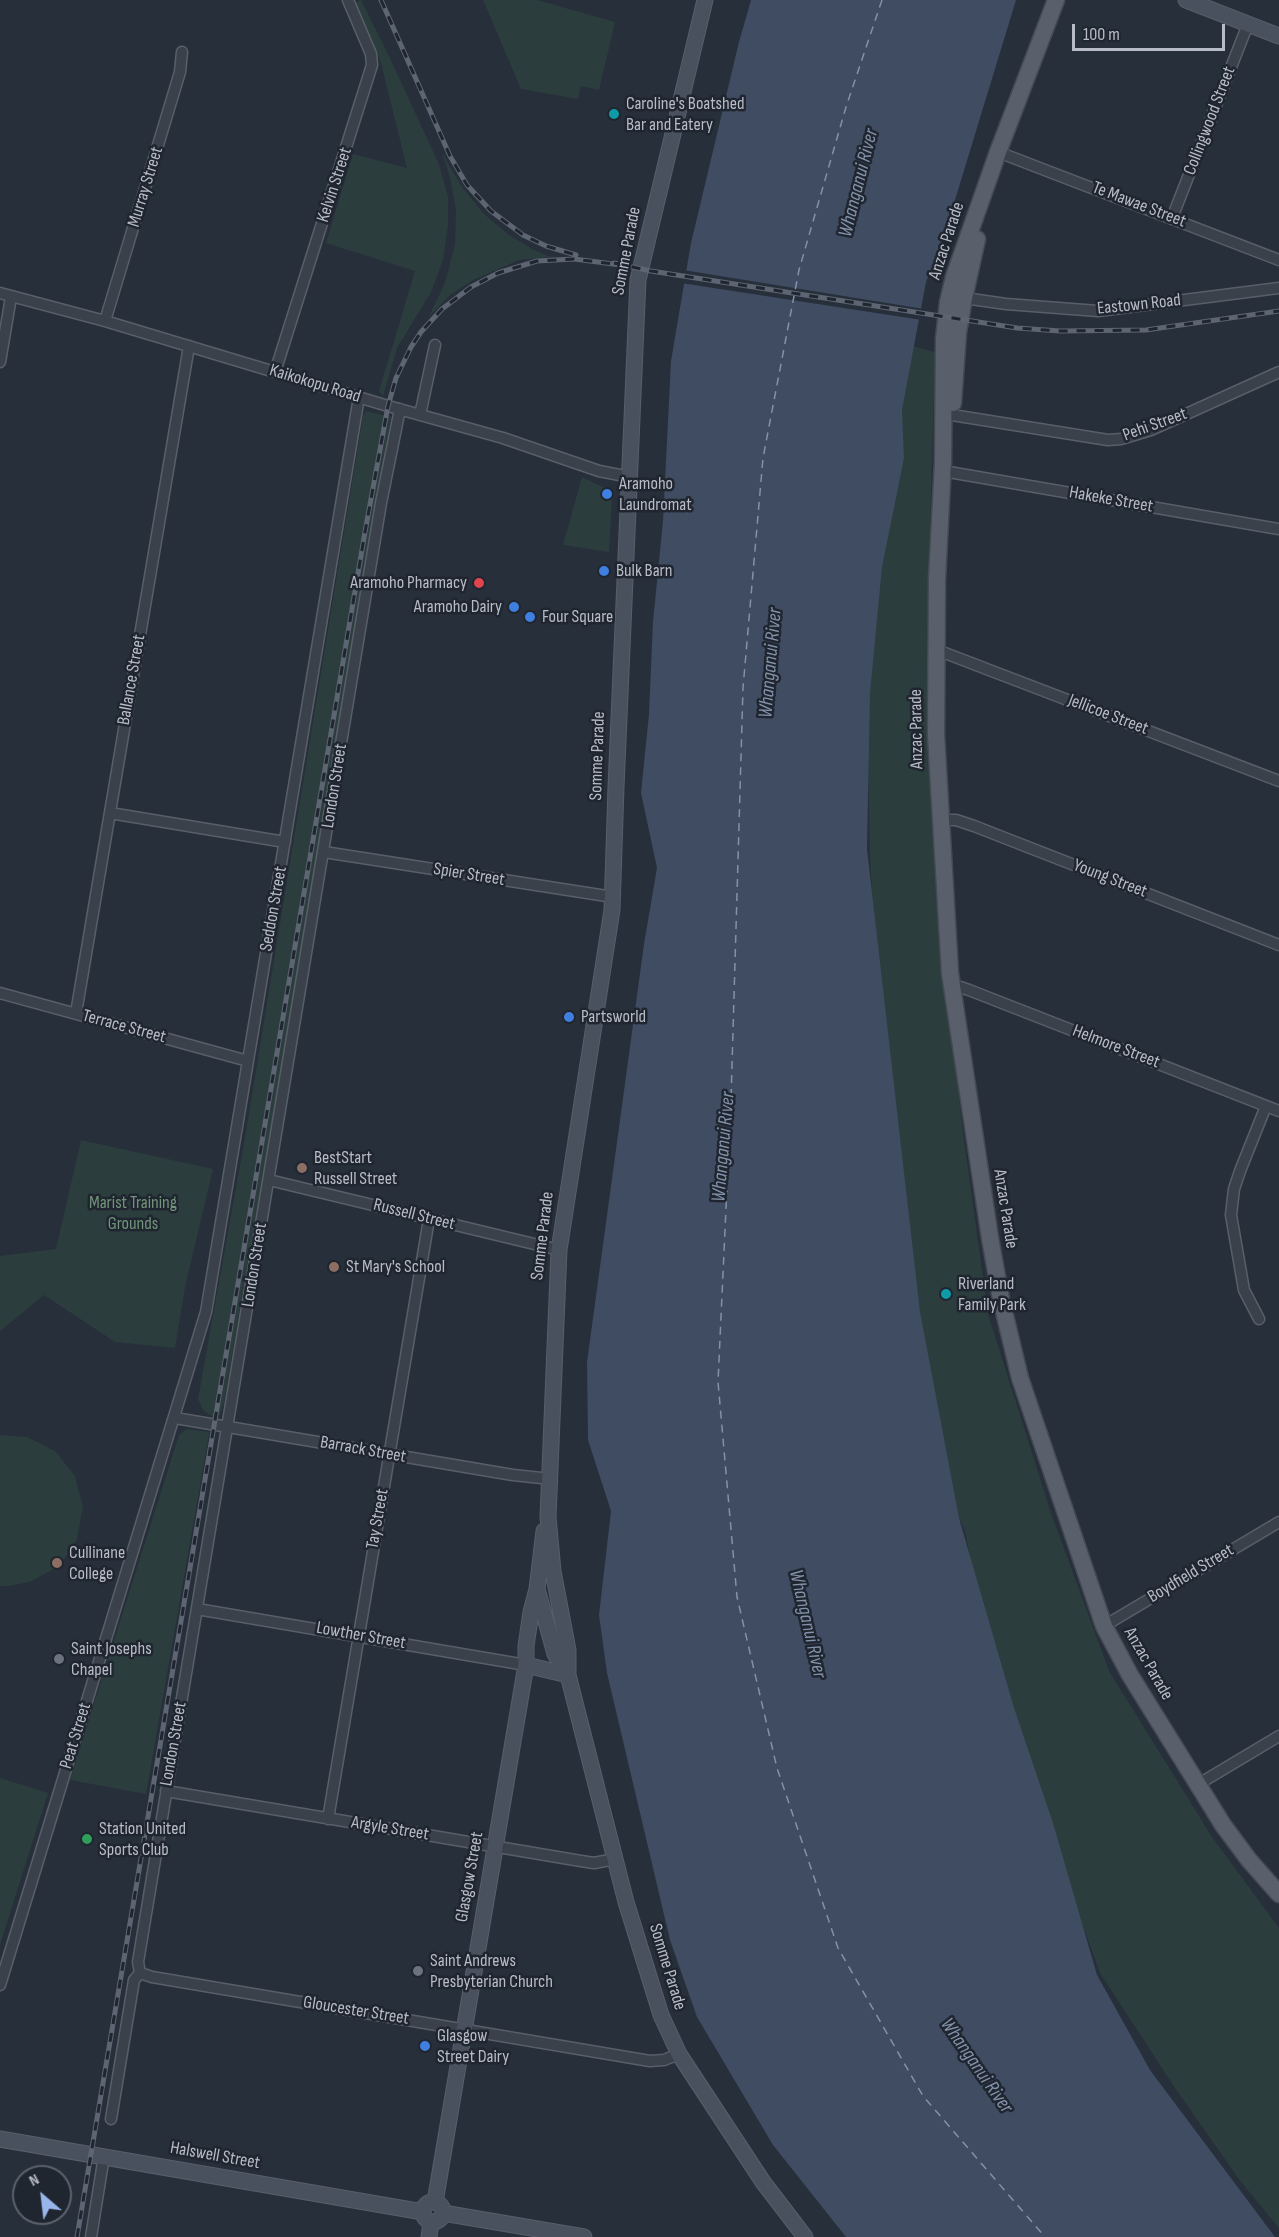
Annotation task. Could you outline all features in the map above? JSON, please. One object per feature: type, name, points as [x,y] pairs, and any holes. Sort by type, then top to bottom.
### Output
[{"type":"main road","name":"Somme Parade","points":[[568,1675],[555,1654],[537,1589],[542,1541],[548,1517],[551,1479],[559,1250],[613,897],[616,775],[638,280],[705,0]]},
{"type":"main road","name":"Anzac Parade","points":[[943,467],[952,415],[958,332],[991,176],[1056,0]]},
{"type":"main road","points":[[1186,0],[1210,4],[1248,24],[1279,36]]},
{"type":"main road","name":"Anzac Parade","points":[[991,176],[954,277],[948,302],[944,339],[943,467],[937,579],[936,735],[952,989],[990,1238],[1001,1299],[1020,1378],[1104,1626],[1130,1675],[1197,1785],[1234,1841],[1279,1894]]},
{"type":"main road","name":"Somme Parade","points":[[548,1517],[553,1571],[568,1650],[568,1675],[615,1859],[661,2015],[679,2054],[763,2182],[805,2237]]},
{"type":"main road","name":"Glasgow Street","points":[[526,1665],[535,1649],[544,1619],[553,1571]]},
{"type":"main road","name":"Glasgow Street","points":[[432,2217],[537,1589]]},
{"type":"main road","points":[[526,1665],[568,1675]]},
{"type":"main road","name":"Halswell Street","points":[[0,2139],[432,2217],[584,2237]]},
{"type":"street","name":"Kelvin Street","points":[[275,372],[372,65],[371,54],[348,0]]},
{"type":"street","name":"Collingwood Street","points":[[1172,218],[1248,24]]},
{"type":"street","name":"Murray Street","points":[[105,321],[180,72],[182,52]]},
{"type":"street","name":"Te Mawae Street","points":[[998,152],[1279,260]]},
{"type":"street","name":"Eastown Road","points":[[964,298],[1006,304],[1098,311],[1279,288]]},
{"type":"street","name":"Kaikokopu Road","points":[[5,295],[105,321],[503,438],[589,468],[630,477]]},
{"type":"street","points":[[0,362],[5,295]]},
{"type":"street","points":[[420,415],[435,345]]},
{"type":"street","name":"Ballance Street","points":[[76,1013],[189,346]]},
{"type":"street","name":"Pehi Street","points":[[952,415],[1108,440],[1122,440],[1151,430],[1279,372]]},
{"type":"street","name":"Seddon Street","points":[[175,1418],[201,1335],[211,1291],[359,397]]},
{"type":"street","name":"London Street","points":[[111,2119],[134,1980],[140,1973],[138,1962],[166,1791],[381,503],[400,409]]},
{"type":"street","name":"Hakeke Street","points":[[943,467],[1279,529]]},
{"type":"street","name":"Jellicoe Street","points":[[937,650],[1279,781]]},
{"type":"street","points":[[110,813],[285,842]]},
{"type":"street","name":"Young Street","points":[[940,820],[956,820],[974,826],[1279,945]]},
{"type":"street","name":"Spier Street","points":[[324,852],[613,897]]},
{"type":"street","name":"Helmore Street","points":[[952,989],[960,987],[969,990],[1279,1111]]},
{"type":"street","name":"Terrace Street","points":[[0,993],[248,1061]]},
{"type":"street","points":[[1259,1319],[1244,1290],[1231,1215],[1234,1189],[1266,1106]]},
{"type":"street","name":"Russell Street","points":[[269,1180],[559,1250]]},
{"type":"street","name":"Tay Street","points":[[328,1819],[429,1219]]},
{"type":"street","name":"Barrack Street","points":[[175,1418],[551,1479]]},
{"type":"street","name":"Peat Street","points":[[0,1985],[175,1418]]},
{"type":"street","name":"Boydfield Street","points":[[1104,1626],[1279,1522]]},
{"type":"street","name":"Lowther Street","points":[[197,1609],[526,1665]]},
{"type":"street","points":[[1197,1785],[1279,1736]]},
{"type":"street","name":"Argyle Street","points":[[166,1791],[594,1863],[615,1859]]},
{"type":"street","name":"Gloucester Street","points":[[140,1973],[152,1977],[650,2061],[664,2060],[679,2054]]},
{"type":"street","points":[[91,2237],[104,2156]]},
{"type":"green space","points":[[360,0],[388,54],[438,162],[448,196],[448,225],[443,260],[431,292],[397,348],[383,396],[379,391],[415,271],[326,243],[353,154],[407,168],[381,63],[356,3]]},
{"type":"green space","points":[[483,0],[537,0],[615,22],[599,90],[581,86],[578,99],[521,89]]},
{"type":"green space","points":[[442,153],[462,187],[484,214],[509,235],[534,250],[548,256],[558,256],[519,260],[473,280],[450,295],[428,318],[445,283],[455,244],[456,210],[450,178]]},
{"type":"green space","name":"Riverland Family Park","points":[[912,346],[935,352],[927,642],[936,894],[963,1132],[988,1314],[1051,1513],[1109,1671],[1212,1837],[1279,1928],[1279,2228],[1241,2182],[1175,2088],[1100,1973],[987,1653],[965,1530],[959,1518],[933,1415],[881,1045],[870,859],[866,662],[886,494]]},
{"type":"green space","points":[[366,411],[391,417],[224,1402],[220,1415],[213,1417],[203,1410],[198,1399],[245,1138],[363,416]]},
{"type":"green space","points":[[582,477],[605,488],[612,497],[609,552],[563,545]]},
{"type":"green space","name":"Marist Training Grounds","points":[[81,1140],[213,1169],[185,1287],[175,1348],[115,1342],[44,1295],[0,1331],[0,1256],[56,1249]]},
{"type":"green space","points":[[187,1429],[209,1432],[146,1794],[70,1780],[179,1435]]},
{"type":"green space","points":[[0,1435],[27,1437],[55,1451],[75,1476],[83,1507],[77,1539],[59,1566],[30,1582],[9,1586],[0,1586]]},
{"type":"green space","points":[[0,1778],[48,1793],[0,1945]]},
{"type":"water","name":"Whanganui River","points":[[751,0],[1016,0],[944,236],[926,282],[902,410],[904,458],[882,567],[870,693],[867,849],[920,1312],[959,1518],[1014,1708],[1053,1823],[1097,1975],[1150,2070],[1275,2237],[846,2237],[773,2145],[697,2017],[670,1940],[607,1673],[599,1615],[611,1511],[588,1440],[587,1362],[644,944],[657,868],[641,793],[649,714],[653,622],[663,521],[671,361],[691,243]]},
{"type":"pier","points":[[683,270],[924,309],[922,320],[681,283]]},
{"type":"ferry route","points":[[882,0],[846,107],[799,270],[763,458],[743,688],[731,1100],[718,1382],[737,1597],[777,1768],[838,1948],[923,2096],[1045,2237]]},
{"type":"railway","points":[[381,0],[450,156],[467,185],[491,211],[523,235],[546,246],[576,255]]},
{"type":"railway","points":[[77,2237],[388,406],[396,378],[421,332],[442,309],[471,287],[498,273],[537,261],[574,259],[621,265]]},
{"type":"railway","points":[[614,263],[651,271],[1017,328],[1060,331],[1146,330],[1279,311]]},
{"type":"place","name":"Caroline's Boatshed Bar and Eatery","points":[[614,114]]},
{"type":"place","name":"Aramoho Laundromat","points":[[607,494]]},
{"type":"place","name":"Bulk Barn","points":[[604,571]]},
{"type":"place","name":"Aramoho Pharmacy","points":[[479,583]]},
{"type":"place","name":"Aramoho Dairy","points":[[514,607]]},
{"type":"place","name":"Four Square","points":[[530,617]]},
{"type":"place","name":"Partsworld","points":[[569,1017]]},
{"type":"place","name":"BestStart Russell Street","points":[[302,1168]]},
{"type":"place","name":"St Mary's School","points":[[334,1267]]},
{"type":"place","name":"Riverland Family Park","points":[[946,1294]]},
{"type":"place","name":"Cullinane College","points":[[57,1563]]},
{"type":"place","name":"Saint Josephs Chapel","points":[[59,1659]]},
{"type":"place","name":"Station United Sports Club","points":[[87,1839]]},
{"type":"place","name":"Saint Andrews Presbyterian Church","points":[[418,1971]]},
{"type":"place","name":"Glasgow Street Dairy","points":[[425,2046]]}]
